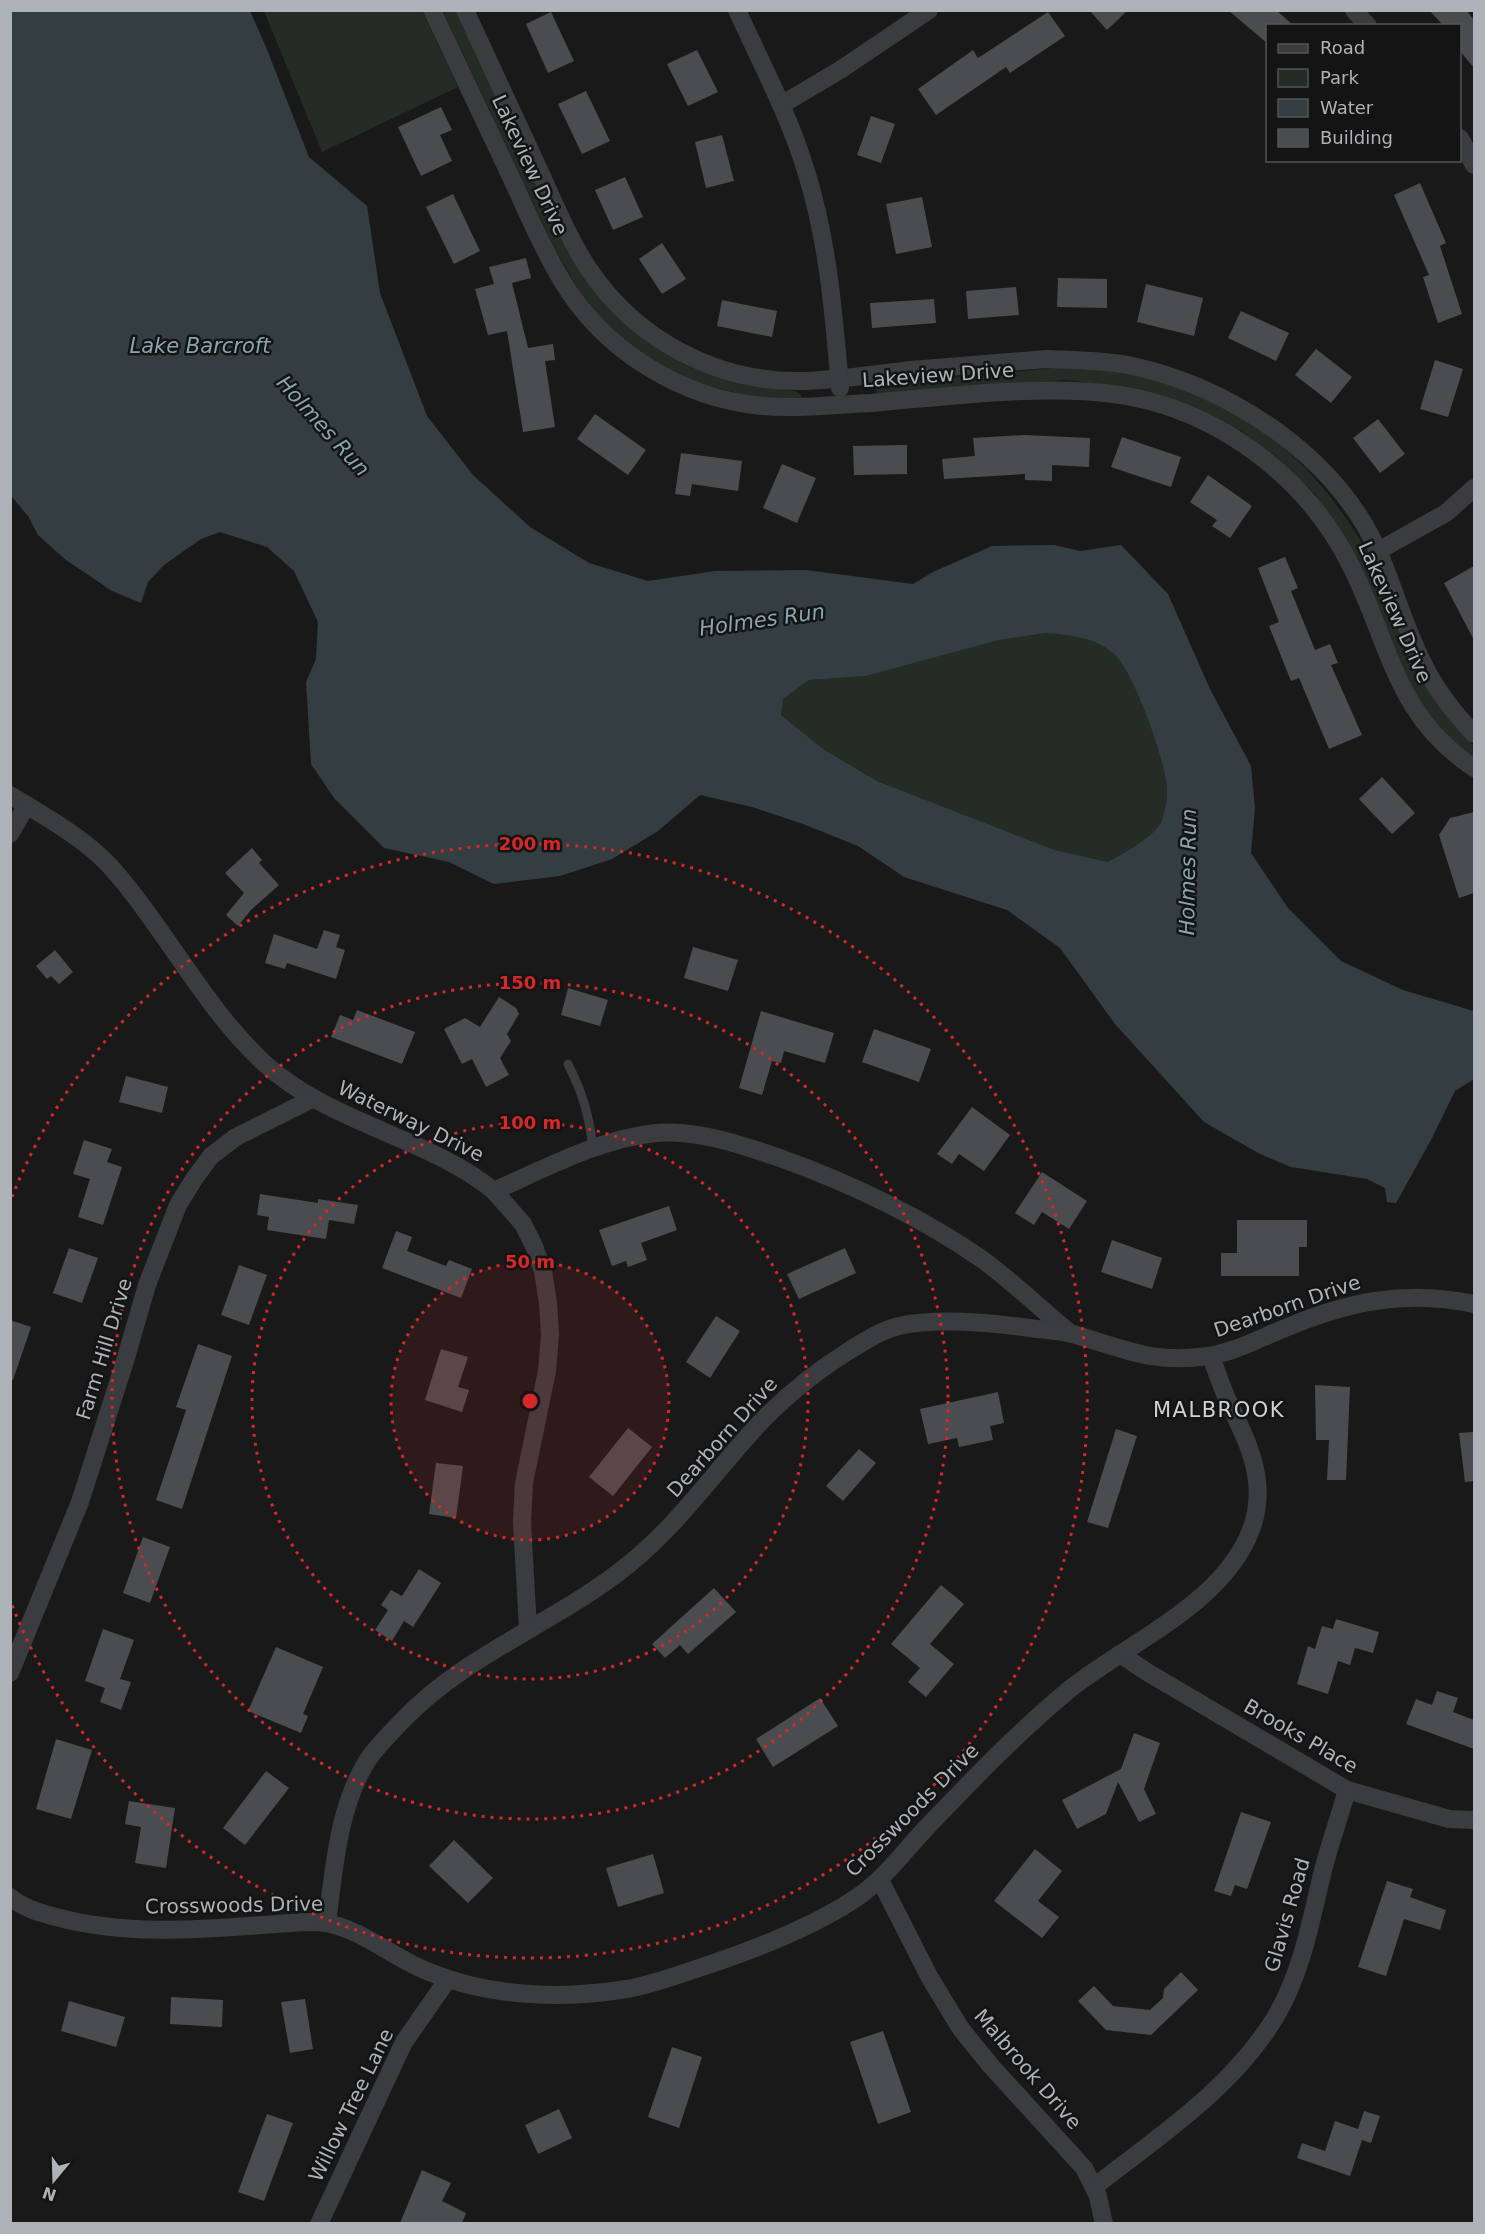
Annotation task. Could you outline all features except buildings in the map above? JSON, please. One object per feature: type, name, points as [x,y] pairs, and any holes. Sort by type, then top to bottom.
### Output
[{"type":"street","name":"Lakeview Drive","points":[[432,10],[556,270],[583,309],[604,333],[632,357],[659,374],[689,388],[726,400],[760,405],[795,407],[842,405],[1020,391],[1085,390],[1122,394],[1162,404],[1196,417],[1230,435],[1262,457],[1316,510],[1338,542],[1354,572],[1399,681],[1418,714],[1436,737],[1456,756],[1474,768]]},
{"type":"street","name":"Lakeview Drive","points":[[465,10],[566,227],[588,268],[610,297],[635,322],[661,342],[690,358],[722,370],[759,378],[802,381],[1047,360],[1087,360],[1117,363],[1163,374],[1202,388],[1237,405],[1272,428],[1311,460],[1338,489],[1366,527],[1378,551],[1421,659],[1437,689],[1456,715],[1474,734]]},
{"type":"street","points":[[737,10],[780,105],[806,172],[822,232],[831,288],[842,405]]},
{"type":"street","points":[[780,105],[840,70],[928,10]]},
{"type":"street","points":[[1354,10],[1366,24]]},
{"type":"street","points":[[1461,140],[1474,165]]},
{"type":"street","points":[[1378,551],[1446,513],[1474,489]]},
{"type":"street","name":"Waterway Drive","points":[[10,795],[67,831],[108,865],[135,896],[198,987],[231,1028],[287,1082],[362,1123],[450,1161],[474,1175],[494,1191],[523,1224],[543,1271],[550,1335],[547,1371],[525,1483],[522,1522],[528,1629]]},
{"type":"street","points":[[10,834],[27,805]]},
{"type":"street","name":"Farm Hill Drive","points":[[10,1673],[80,1502],[147,1284],[178,1205],[211,1156],[236,1137],[314,1098]]},
{"type":"street","points":[[494,1191],[593,1148],[630,1137],[679,1133],[755,1149],[833,1178],[899,1208],[945,1235],[985,1262],[1070,1334]]},
{"type":"street","name":"Dearborn Drive","points":[[327,1923],[340,1836],[356,1783],[382,1741],[416,1705],[465,1666],[570,1604],[626,1566],[684,1512],[771,1412],[804,1382],[874,1334],[898,1326],[923,1323],[1013,1326],[1070,1334],[1134,1354],[1162,1359],[1211,1356],[1235,1350],[1314,1317],[1380,1299],[1416,1296],[1451,1299],[1474,1305]]},
{"type":"street","name":"Crosswoods Drive","points":[[13,1899],[43,1914],[74,1922],[123,1929],[156,1930],[305,1922],[327,1923],[354,1933],[404,1961],[448,1978],[522,1994],[592,1993],[640,1986],[717,1962],[774,1940],[838,1909],[880,1880],[960,1792],[1024,1730],[1069,1690],[1196,1600],[1237,1557],[1256,1514],[1258,1479],[1252,1457],[1211,1356]]},
{"type":"street","name":"Brooks Place","points":[[1120,1654],[1347,1790],[1449,1819],[1474,1820]]},
{"type":"street","name":"Glavis Road","points":[[1094,2187],[1196,2107],[1236,2070],[1257,2045],[1277,2014],[1299,1965],[1347,1790]]},
{"type":"street","name":"Malbrook Drive","points":[[880,1880],[930,1978],[961,2029],[991,2066],[1074,2155],[1094,2187],[1104,2223]]},
{"type":"street","name":"Willow Tree Lane","points":[[319,2223],[404,2042],[448,1978]]},
{"type":"lane","points":[[568,1064],[583,1093],[590,1117],[593,1148]]},
{"type":"green space","points":[[264,11],[422,11],[458,87],[322,152]]},
{"type":"green space","points":[[443,11],[456,11],[593,289],[615,313],[637,334],[682,363],[733,381],[795,391],[801,395],[801,399],[777,404],[700,383],[665,368],[633,347],[598,316],[579,290],[555,249]]},
{"type":"green space","points":[[1053,368],[1122,372],[1178,387],[1246,420],[1286,450],[1322,487],[1364,546],[1434,699],[1474,746],[1474,760],[1457,746],[1423,707],[1341,532],[1314,493],[1273,454],[1240,430],[1195,407],[1122,387],[1066,380],[980,385],[878,396],[876,393],[877,387],[881,385]]},
{"type":"green space","points":[[1046,633],[1090,640],[1114,654],[1131,679],[1140,699],[1162,764],[1167,794],[1159,826],[1146,838],[1108,862],[1055,850],[877,781],[823,749],[781,715],[783,699],[809,680],[866,676],[999,640]]},
{"type":"water","name":"Lake Barcroft","points":[[11,10],[250,11],[309,157],[367,206],[380,293],[427,416],[473,475],[530,527],[589,563],[648,581],[715,571],[806,570],[913,584],[933,572],[992,546],[1054,545],[1080,551],[1121,545],[1168,594],[1210,689],[1251,766],[1255,808],[1251,853],[1288,908],[1341,961],[1403,990],[1474,1011],[1474,1079],[1455,1091],[1396,1203],[1387,1202],[1385,1188],[1367,1179],[1291,1167],[1260,1154],[1204,1122],[1115,1024],[1060,948],[1007,910],[904,877],[858,846],[803,824],[752,807],[700,795],[658,831],[612,859],[560,876],[494,884],[449,862],[384,848],[334,798],[311,764],[306,682],[316,659],[318,622],[294,571],[267,547],[220,532],[201,539],[164,565],[148,582],[141,603],[112,591],[66,560],[38,535],[28,516],[11,496],[10,347],[12,325],[10,321]],"holes":[[[1046,633],[1090,640],[1114,654],[1131,679],[1140,699],[1162,764],[1167,794],[1159,826],[1146,838],[1108,862],[1055,850],[877,781],[823,749],[781,715],[783,699],[809,680],[866,676],[999,640]]]},
{"type":"district","name":"MALBROOK","points":[[1219,1410]]},
{"type":"water label","name":"Holmes Run","points":[[323,426]]},
{"type":"water label","name":"Holmes Run","points":[[762,620]]},
{"type":"water label","name":"Holmes Run","points":[[1188,872]]}]
